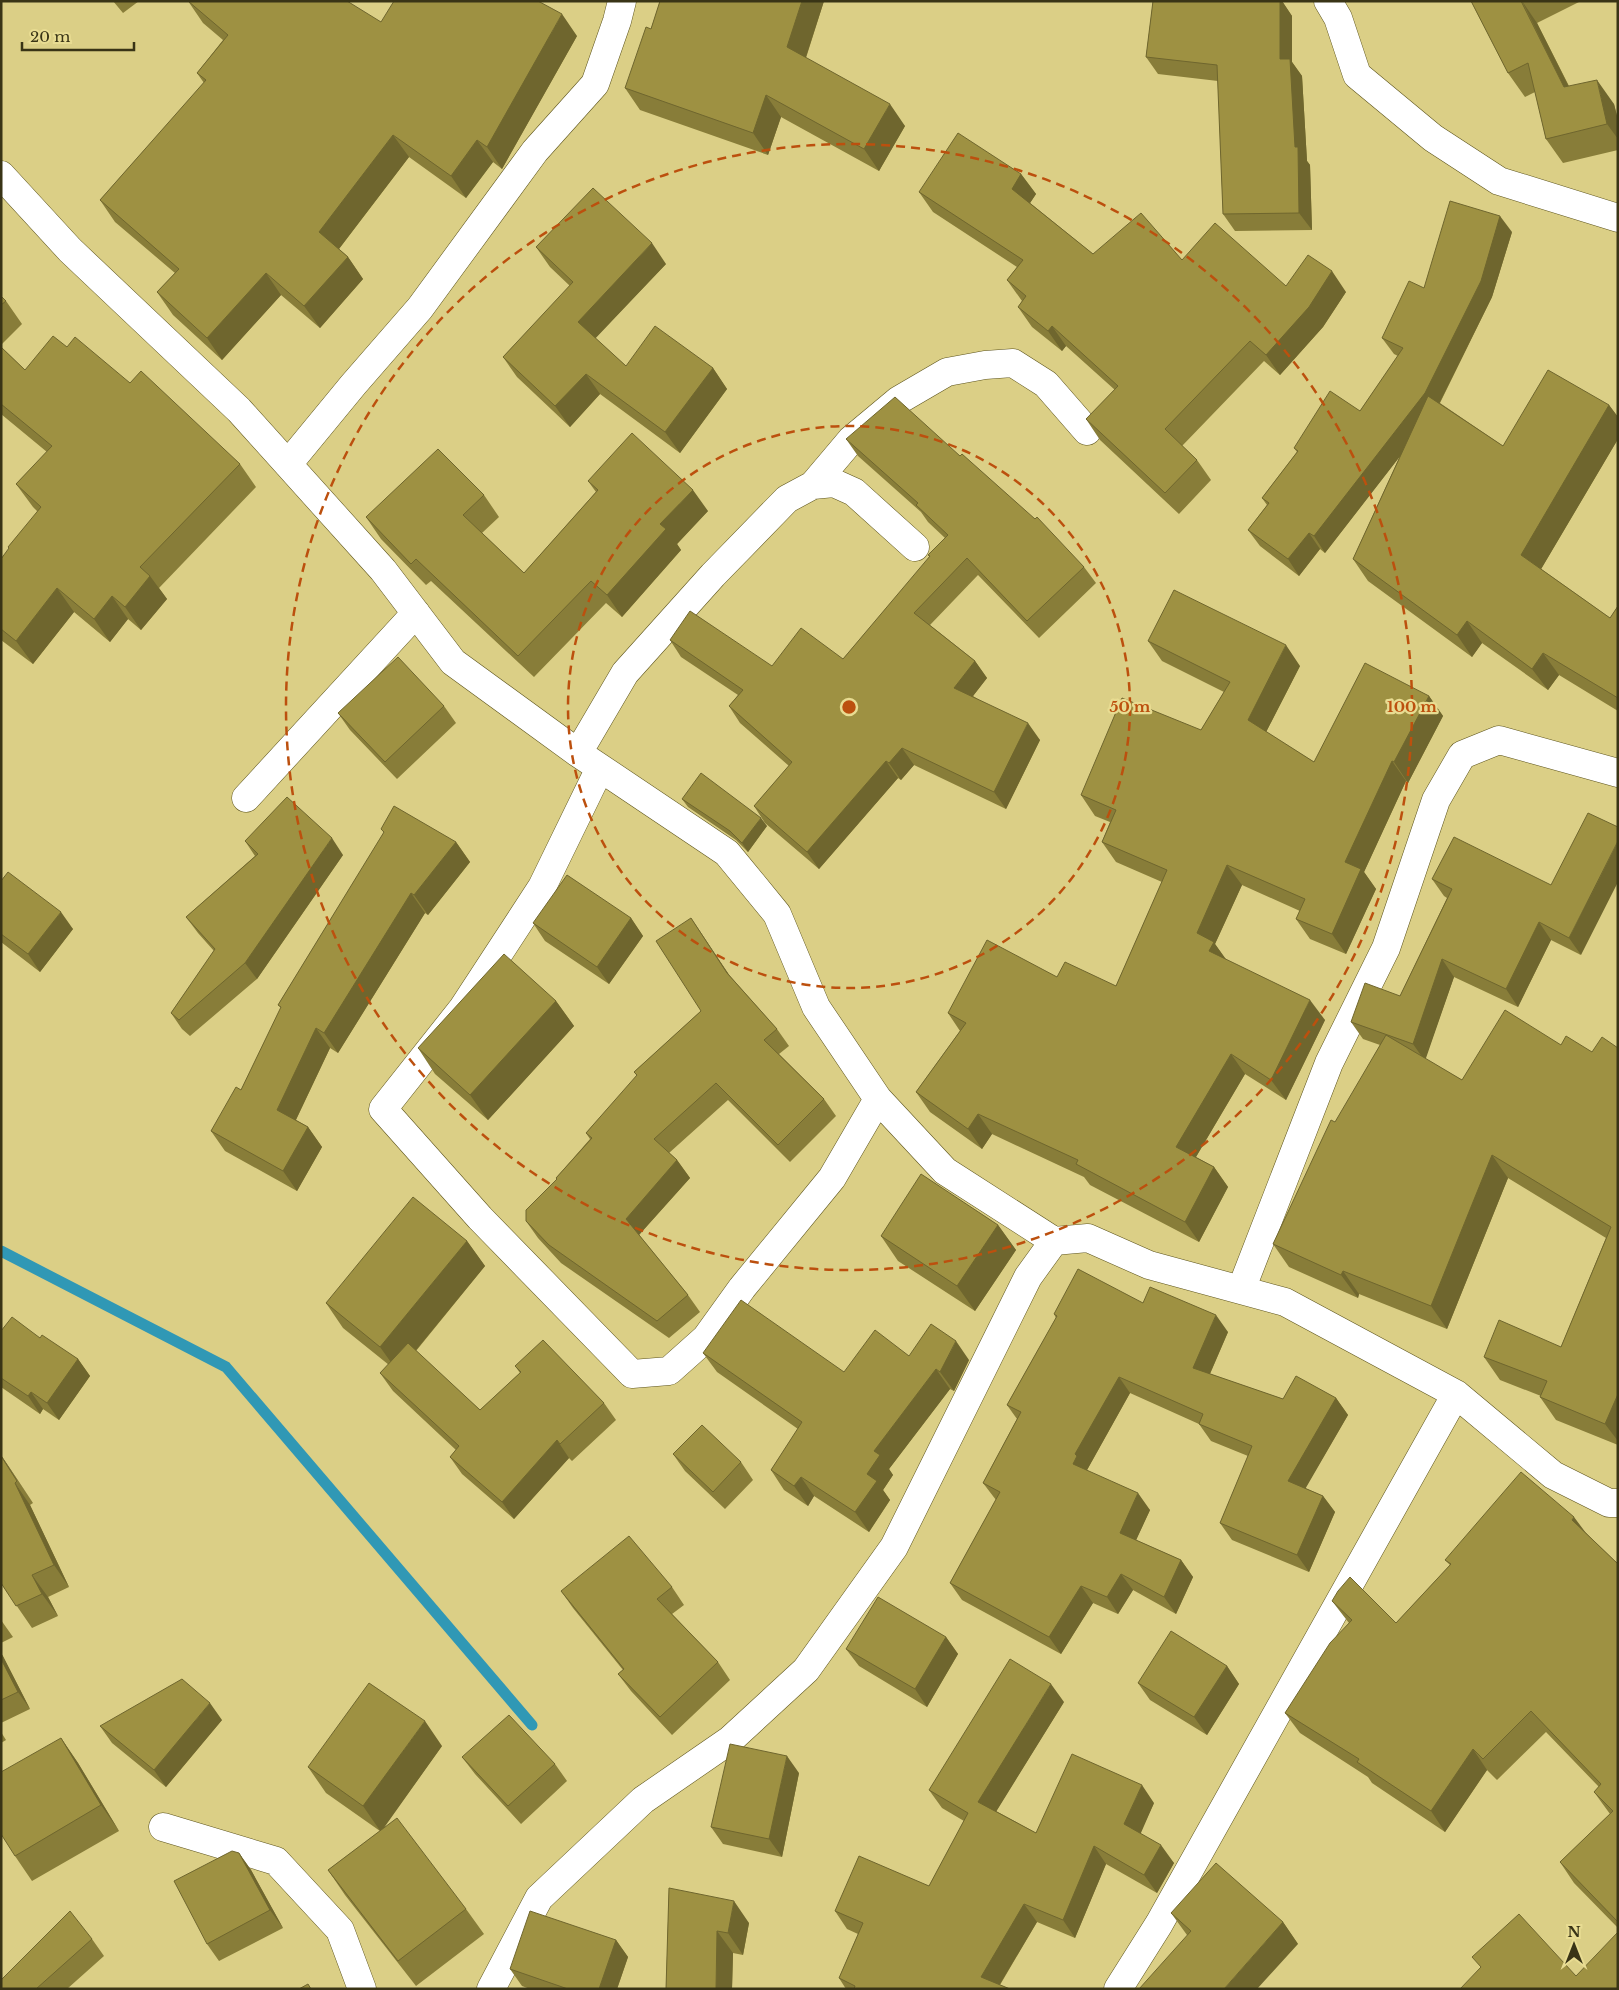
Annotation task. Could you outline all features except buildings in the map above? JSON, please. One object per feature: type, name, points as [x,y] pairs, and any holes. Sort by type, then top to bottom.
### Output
[{"type":"street","points":[[288,464],[420,308],[535,152],[595,84],[618,21],[622,1]]},
{"type":"street","points":[[1328,1],[1338,18],[1357,75],[1433,138],[1499,181],[1618,218]]},
{"type":"street","points":[[1,175],[70,250],[239,410],[383,570],[453,662],[578,753],[727,853],[776,914],[816,1006],[878,1099],[945,1171],[1054,1241],[1088,1238],[1149,1266],[1285,1302],[1456,1394],[1553,1474],[1608,1502],[1618,1503]]},
{"type":"street","points":[[813,485],[858,434],[899,400],[947,372],[985,365],[1013,363],[1046,384],[1087,431]]},
{"type":"street","points":[[578,753],[625,673],[712,575],[787,499],[813,485],[834,482],[854,492],[915,547]]},
{"type":"street","points":[[246,798],[416,613]]},
{"type":"street","points":[[1241,1290],[1329,1062],[1386,948],[1436,800],[1462,754],[1499,740],[1618,773]]},
{"type":"street","points":[[600,768],[542,887],[463,1008],[383,1109],[480,1218],[632,1374],[669,1371],[706,1338],[742,1288],[832,1178],[878,1099]]},
{"type":"street","points":[[491,1989],[539,1898],[643,1800],[730,1740],[806,1670],[894,1547],[1028,1277],[1054,1241]]},
{"type":"street","points":[[1118,1989],[1173,1898],[1456,1394]]},
{"type":"street","points":[[163,1827],[276,1861],[340,1930],[362,1989]]},
{"type":"waterway","points":[[1,1251],[226,1367],[532,1725]]}]
